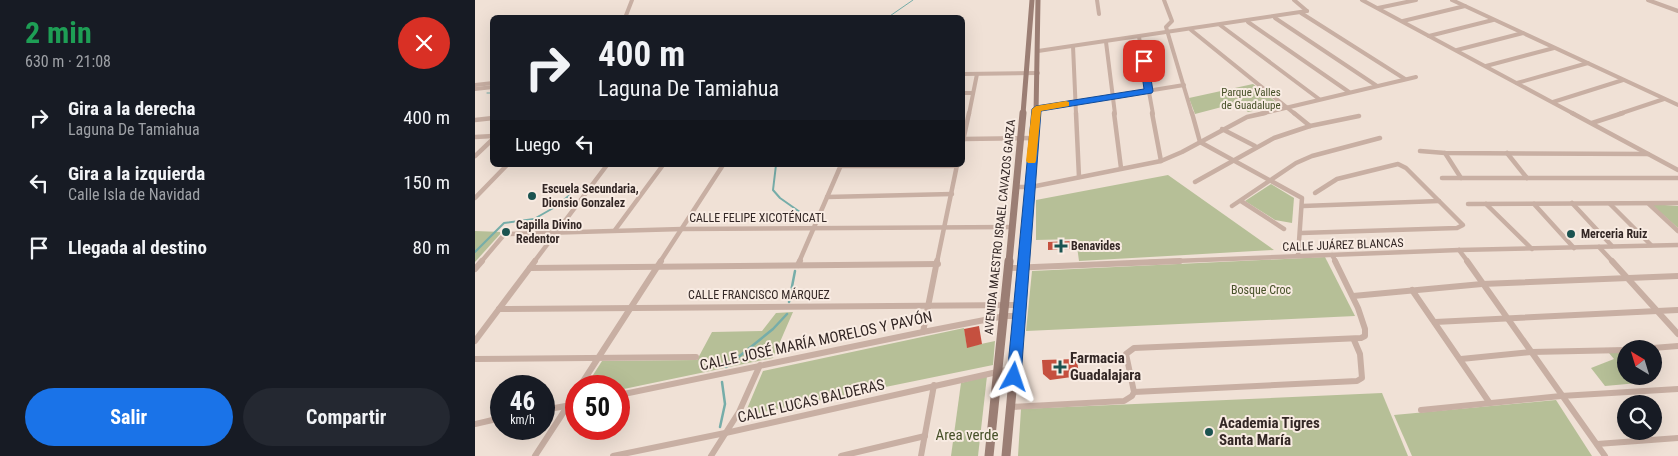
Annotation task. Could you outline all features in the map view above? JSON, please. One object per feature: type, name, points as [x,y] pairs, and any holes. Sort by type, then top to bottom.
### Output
[{"type":"main road","name":"AVENIDA MAESTRO ISRAEL CAVAZOS GARZA","points":[[989,456],[1005,316],[1032,0]]},
{"type":"main road","name":"AVENIDA MAESTRO ISRAEL CAVAZOS GARZA","points":[[1006,456],[1031,187],[1038,73],[1036,29],[1038,0]]},
{"type":"street","points":[[626,15],[632,0]]},
{"type":"street","points":[[1097,0],[1099,14]]},
{"type":"street","points":[[1164,0],[1171,19],[1167,26],[1200,142],[1302,198],[1299,256]]},
{"type":"street","points":[[1038,51],[1274,18],[1307,11],[1295,0]]},
{"type":"street","points":[[1362,0],[1678,170]]},
{"type":"street","points":[[1378,8],[1416,0]]},
{"type":"street","points":[[1452,0],[1678,105]]},
{"type":"street","points":[[1648,0],[1678,11]]},
{"type":"street","points":[[1403,22],[1465,6]]},
{"type":"street","points":[[1300,13],[1405,79]]},
{"type":"street","points":[[1274,18],[1377,86]]},
{"type":"street","points":[[1429,36],[1493,20]]},
{"type":"street","points":[[1248,21],[1349,92]]},
{"type":"street","points":[[1220,26],[1319,99]]},
{"type":"street","points":[[1191,30],[1310,126]]},
{"type":"street","points":[[1457,50],[1523,33]]},
{"type":"street","points":[[1139,37],[1161,161]]},
{"type":"street","points":[[1106,42],[1121,168]]},
{"type":"street","points":[[1073,46],[1079,177]]},
{"type":"street","points":[[1486,66],[1555,48]]},
{"type":"street","points":[[1517,83],[1588,63]]},
{"type":"street","points":[[965,74],[1038,73]]},
{"type":"street","points":[[965,131],[977,74]]},
{"type":"street","points":[[1017,188],[1031,187],[1161,161],[1247,117],[1416,77]]},
{"type":"street","points":[[1553,102],[1624,80]]},
{"type":"street","points":[[475,86],[490,84]]},
{"type":"street","points":[[475,86],[490,87]]},
{"type":"street","points":[[1036,109],[1184,86]]},
{"type":"street","points":[[965,93],[973,93]]},
{"type":"street","points":[[1592,123],[1665,98]]},
{"type":"street","points":[[1195,182],[1235,160],[1255,146],[1274,138],[1310,126],[1359,116]]},
{"type":"street","points":[[475,120],[490,118]]},
{"type":"street","points":[[1222,129],[1255,146]]},
{"type":"street","points":[[475,137],[490,138]]},
{"type":"street","points":[[965,139],[1033,138]]},
{"type":"street","points":[[1231,206],[1296,163],[1312,156],[1380,138]]},
{"type":"street","points":[[475,156],[490,141]]},
{"type":"street","points":[[1420,151],[1445,153],[1649,154]]},
{"type":"street","points":[[1445,153],[1461,178]]},
{"type":"street","points":[[1507,153],[1527,178]]},
{"type":"street","points":[[1301,233],[1457,228],[1463,225],[1406,168],[1393,164],[1337,179],[1315,193]]},
{"type":"street","points":[[475,198],[505,167]]},
{"type":"street","points":[[475,341],[606,167]]},
{"type":"street","points":[[615,230],[662,167]]},
{"type":"street","points":[[587,375],[722,167]]},
{"type":"street","points":[[798,265],[840,167]]},
{"type":"street","points":[[923,332],[957,167]]},
{"type":"street","points":[[1442,178],[1678,178]]},
{"type":"street","points":[[827,197],[951,194]]},
{"type":"street","points":[[1241,201],[1284,229]]},
{"type":"street","points":[[1303,206],[1439,201]]},
{"type":"street","points":[[1572,203],[1612,246]]},
{"type":"street","points":[[1468,204],[1678,203]]},
{"type":"street","points":[[1486,204],[1532,249]]},
{"type":"street","points":[[1534,204],[1574,248]]},
{"type":"street","points":[[1610,204],[1651,245]]},
{"type":"street","points":[[1648,204],[1678,231]]},
{"type":"street","name":"CALLE FELIPE XICOTÉNCATL","points":[[475,270],[503,236],[508,234],[682,229],[1013,227]]},
{"type":"street","name":"CALLE JUÁREZ BLANCAS","points":[[1009,268],[1459,250],[1678,245]]},
{"type":"street","points":[[1599,247],[1678,334]]},
{"type":"street","points":[[1459,250],[1605,456]]},
{"type":"street","points":[[1134,392],[1126,354],[1129,350],[1135,348],[1354,340],[1361,338],[1366,332],[1353,296],[1332,255]]},
{"type":"street","points":[[530,268],[938,264]]},
{"type":"street","points":[[1353,296],[1482,284],[1678,276]]},
{"type":"street","points":[[1412,290],[1489,402]]},
{"type":"street","name":"CALLE FRANCISCO MÁRQUEZ","points":[[499,309],[1020,305]]},
{"type":"street","points":[[1435,322],[1678,310]]},
{"type":"street","name":"CALLE JOSÉ MARÍA MORELOS Y PAVÓN","points":[[630,393],[923,332],[1005,316],[1019,316]]},
{"type":"street","points":[[1011,407],[1115,403],[1128,399],[1134,392],[1357,381],[1362,378],[1360,354],[1354,340]]},
{"type":"street","points":[[1663,347],[1678,346]]},
{"type":"street","points":[[1461,359],[1531,352],[1617,350]]},
{"type":"street","points":[[475,359],[696,357]]},
{"type":"street","points":[[711,456],[739,417],[760,365]]},
{"type":"street","name":"CALLE LUCAS BALDERAS","points":[[613,456],[730,432],[1015,368]]},
{"type":"street","points":[[921,456],[934,385]]},
{"type":"street","points":[[1421,410],[1561,396],[1678,389]]},
{"type":"street","points":[[535,456],[565,411]]},
{"type":"street","points":[[475,424],[490,421]]},
{"type":"street","points":[[841,456],[925,436]]},
{"type":"street","points":[[1597,444],[1678,438]]},
{"type":"green space","name":"Parque Valles de Guadalupe","points":[[1253,84],[1280,105],[1248,112],[1237,103],[1195,114],[1189,98]]},
{"type":"green space","points":[[1168,175],[1274,250],[1079,261],[1076,239],[1036,240],[1036,200]]},
{"type":"green space","points":[[1271,184],[1294,198],[1292,223],[1275,220],[1245,201]]},
{"type":"green space","points":[[1651,204],[1678,206],[1678,228]]},
{"type":"green space","points":[[475,231],[502,232],[475,262]]},
{"type":"green space","name":"Bosque Croc","points":[[1325,257],[1355,316],[1026,331],[1032,271]]},
{"type":"green space","points":[[793,312],[773,358],[630,388],[630,375],[593,375],[602,361],[697,360],[712,332],[762,331],[776,313]]},
{"type":"green space","points":[[964,328],[967,347],[995,341],[993,365],[744,416],[763,371]]},
{"type":"green space","points":[[1609,353],[1617,353],[1617,385],[1605,386],[1591,368],[1614,359]]},
{"type":"green space","name":"Area verde","points":[[987,376],[978,456],[951,456],[961,383]]},
{"type":"green space","name":"Academia Tigres Santa María","points":[[1382,393],[1408,456],[1018,456],[1021,409]]},
{"type":"green space","points":[[1556,400],[1592,456],[1412,456],[1394,415]]},
{"type":"building","name":"Benavides","points":[[1073,241],[1073,249],[1048,250],[1048,242]]},
{"type":"building","points":[[979,326],[982,344],[967,348],[964,329]]},
{"type":"building","name":"Farmacia Guadalajara","points":[[1077,359],[1079,376],[1050,380],[1043,374],[1042,360]]},
{"type":"waterway","points":[[891,15],[913,0]]},
{"type":"waterway","points":[[776,167],[773,190],[780,198],[807,217]]},
{"type":"waterway","points":[[475,252],[504,223],[534,219],[555,207],[576,190],[588,187]]},
{"type":"waterway","points":[[789,302],[795,271]]},
{"type":"waterway","points":[[726,367],[773,329],[787,314]]},
{"type":"waterway","points":[[720,427],[725,404],[722,382]]},
{"type":"slow traffic","points":[[1031,161],[1036,109],[1066,104]]},
{"type":"place","name":"Escuela Secundaria, Dionsio Gonzalez","points":[[532,196]]},
{"type":"place","name":"Capilla Divino Redentor","points":[[506,232]]},
{"type":"place","name":"Merceria Ruiz","points":[[1571,234]]},
{"type":"place","name":"Benavides","points":[[1061,246]]},
{"type":"place","name":"Farmacia Guadalajara","points":[[1060,367]]},
{"type":"place","name":"Academia Tigres Santa María","points":[[1209,432]]},
{"type":"route","points":[[1014,377],[1036,109],[1149,91],[1144,61]]}]
